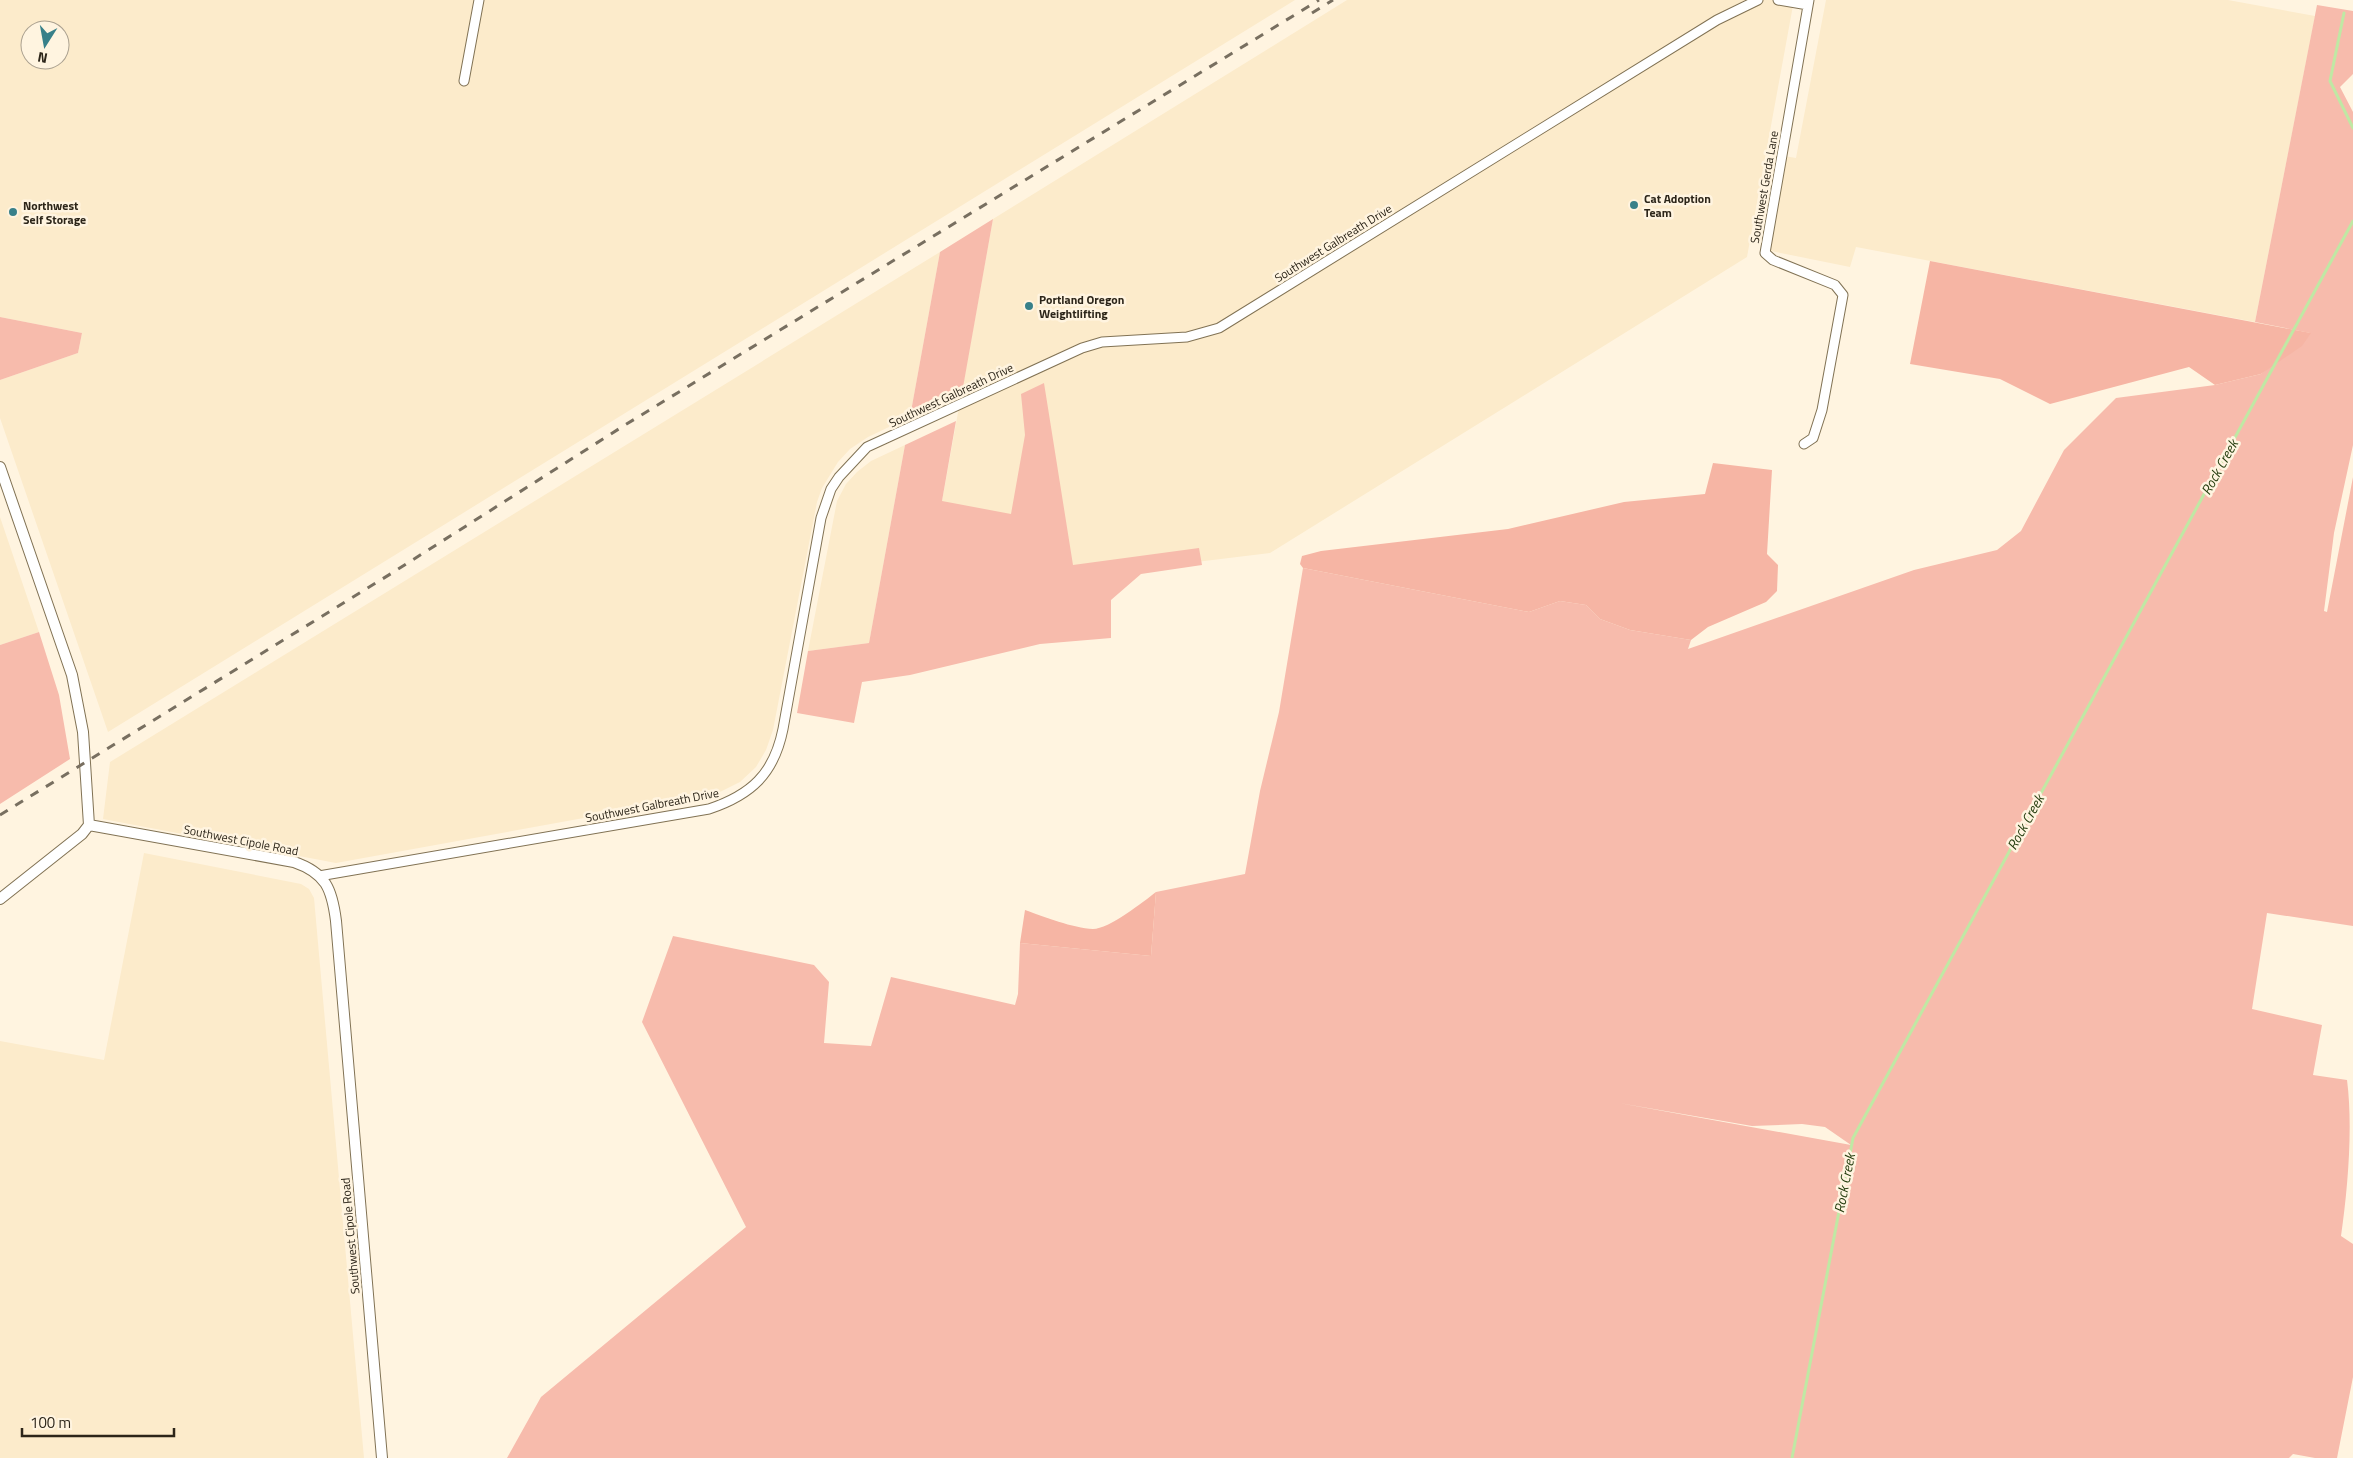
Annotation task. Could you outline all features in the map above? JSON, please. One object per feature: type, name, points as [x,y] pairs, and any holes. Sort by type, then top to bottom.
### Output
[{"type":"street","points":[[464,81],[480,0]]},
{"type":"street","name":"Southwest Galbreath Drive","points":[[320,876],[709,809],[740,797],[760,779],[774,760],[783,729],[822,518],[831,489],[838,477],[867,447],[1082,348],[1102,342],[1187,337],[1219,328],[1717,20],[1758,0]]},
{"type":"street","points":[[1778,0],[1808,2]]},
{"type":"street","name":"Southwest Gerda Lane","points":[[1804,444],[1812,438],[1822,410],[1842,296],[1835,285],[1773,260],[1765,253],[1808,2]]},
{"type":"street","points":[[0,467],[72,675],[83,732],[89,825],[77,838],[0,899]]},
{"type":"street","name":"Southwest Cipole Road","points":[[89,825],[282,859],[303,865],[320,876],[327,885],[334,907],[382,1458]]},
{"type":"shaded area","points":[[0,0],[1295,0],[108,732],[0,418],[0,380],[78,353],[82,333],[0,317]]},
{"type":"shaded area","points":[[1347,0],[1794,0],[1747,257],[1270,553],[925,595],[993,219]]},
{"type":"shaded area","points":[[1826,0],[2228,0],[2315,16],[2255,322],[1856,247],[1850,267],[1761,249],[1778,155],[1796,158]]},
{"type":"shaded area","points":[[2317,5],[2353,11],[2353,74],[2340,87],[2353,112],[2353,445],[2334,533],[2324,611],[2327,612],[2353,477],[2353,926],[2267,913],[2252,1009],[2322,1025],[2313,1075],[2347,1080],[2350,1117],[2349,1157],[2341,1236],[2353,1244],[2353,1377],[2337,1458],[2315,1458],[2293,1454],[2289,1458],[507,1458],[541,1397],[746,1227],[642,1022],[673,936],[814,965],[829,982],[824,1043],[871,1046],[891,977],[1015,1005],[1018,994],[1020,943],[1151,956],[1156,892],[1245,874],[1260,791],[1279,712],[1303,568],[1529,612],[1560,601],[1586,605],[1600,619],[1630,630],[1691,640],[1688,649],[1914,570],[1997,550],[2021,531],[2064,450],[2116,398],[2215,385],[2261,374],[2310,333],[2255,322]],"holes":[[[1619,1103],[1752,1126],[1802,1124],[1825,1127],[1851,1145]]]},
{"type":"shaded area","points":[[993,219],[962,393],[910,417],[940,252]]},
{"type":"shaded area","points":[[940,252],[910,417],[868,437],[850,449],[838,462],[822,488],[817,502],[773,730],[766,750],[756,767],[740,782],[716,794],[336,863],[103,819],[110,762]]},
{"type":"shaded area","points":[[1930,261],[2311,333],[2302,346],[2261,374],[2215,385],[2189,367],[2050,404],[2000,379],[1910,364]]},
{"type":"shaded area","points":[[0,317],[82,333],[78,353],[0,380]]},
{"type":"shaded area","points":[[1044,383],[1073,565],[1199,548],[1202,565],[1141,574],[1111,600],[1111,638],[1040,644],[910,675],[862,682],[854,723],[797,713],[808,651],[869,643],[905,445],[956,421],[942,501],[1011,514],[1025,435],[1021,394]]},
{"type":"shaded area","points":[[905,445],[869,643],[808,651],[837,501],[846,484],[857,472],[871,461]]},
{"type":"shaded area","points":[[1713,463],[1772,470],[1767,554],[1778,565],[1777,591],[1766,602],[1708,627],[1691,640],[1630,630],[1600,619],[1586,605],[1560,601],[1529,612],[1303,568],[1300,564],[1302,556],[1321,551],[1508,529],[1624,502],[1705,494]]},
{"type":"shaded area","points":[[0,517],[39,632],[0,645]]},
{"type":"shaded area","points":[[39,632],[59,695],[70,759],[0,804],[0,645]]},
{"type":"shaded area","points":[[144,853],[301,884],[309,889],[314,898],[364,1458],[0,1458],[0,1041],[104,1060]]},
{"type":"shaded area","points":[[1156,892],[1151,956],[1020,943],[1025,910],[1050,919],[1093,929],[1108,925],[1117,920]]},
{"type":"waterway","name":"Rock Creek","points":[[2344,13],[2330,81],[2353,128]]},
{"type":"waterway","name":"Rock Creek","points":[[1792,1458],[1853,1138],[2353,221]]},
{"type":"railway","points":[[0,815],[392,573],[625,425],[1319,0]]},
{"type":"railway","points":[[1312,13],[1333,0]]},
{"type":"place","name":"Cat Adoption Team","points":[[1634,205]]},
{"type":"place","name":"Northwest Self Storage","points":[[13,212]]},
{"type":"place","name":"Portland Oregon Weightlifting","points":[[1029,306]]}]
